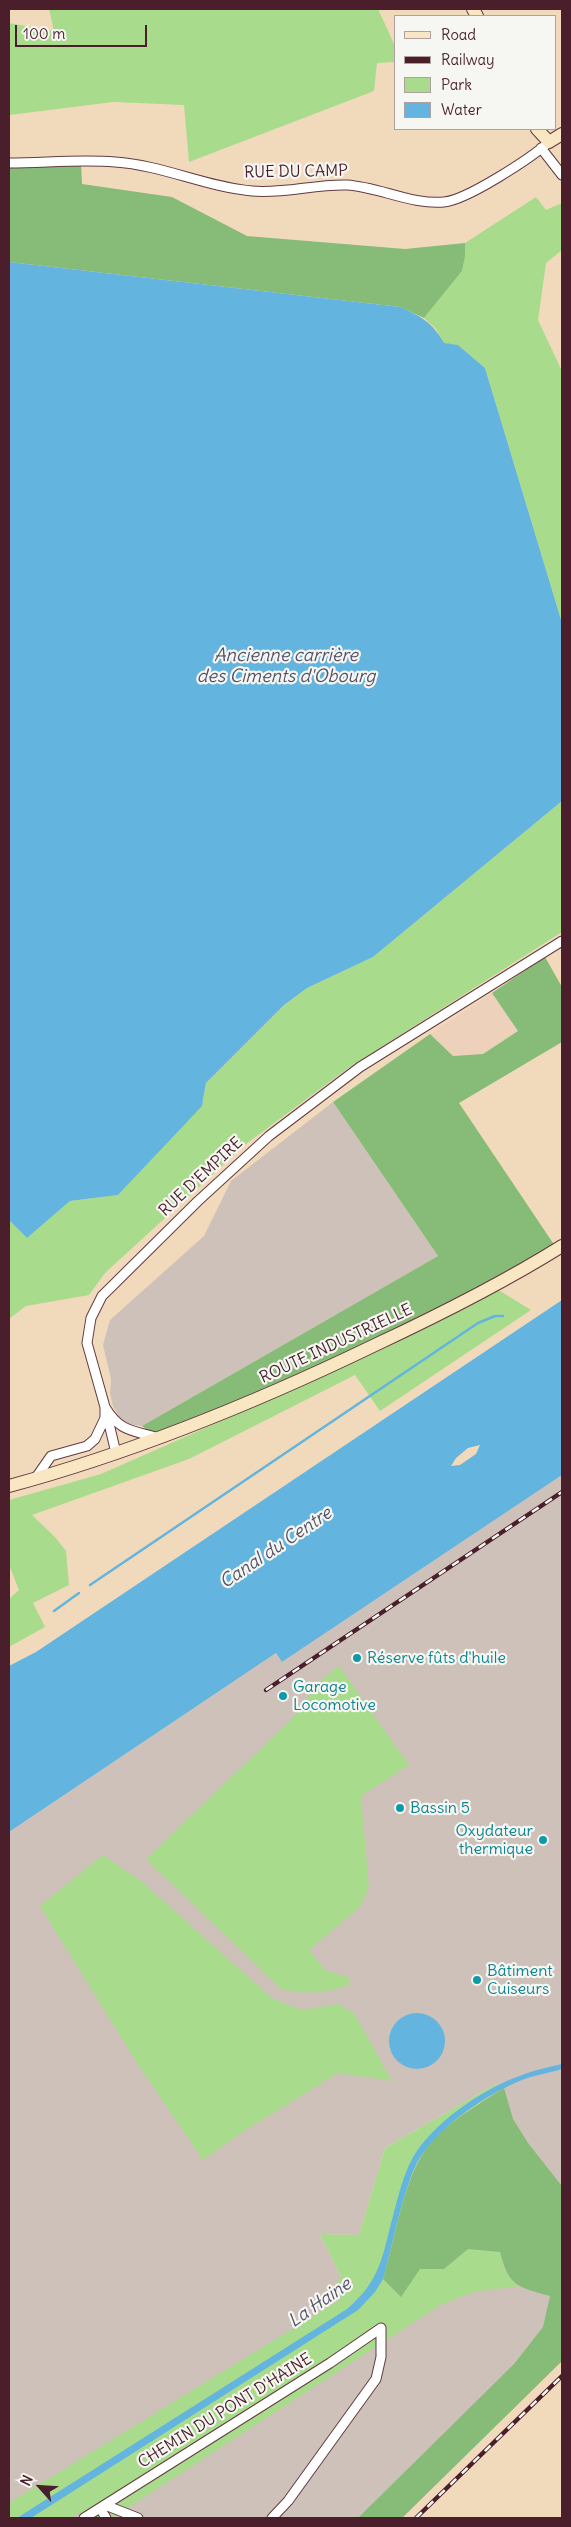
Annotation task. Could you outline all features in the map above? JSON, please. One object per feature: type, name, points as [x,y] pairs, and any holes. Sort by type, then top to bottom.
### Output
[{"type":"main road","points":[[538,130],[545,145],[562,134]]},
{"type":"main road","name":"ROUTE INDUSTRIELLE","points":[[116,1453],[158,1438],[346,1360],[451,1308],[562,1246]]},
{"type":"main road","points":[[9,1486],[116,1453]]},
{"type":"street","name":"RUE DU CAMP","points":[[9,163],[115,162],[248,190],[265,191],[330,185],[349,186],[416,200],[444,202],[468,194],[545,145]]},
{"type":"street","points":[[545,145],[562,175]]},
{"type":"street","name":"RUE D'EMPIRE","points":[[116,1453],[91,1360],[88,1337],[95,1307],[112,1286],[269,1136],[360,1067],[562,941]]},
{"type":"street","points":[[105,1407],[124,1428],[158,1438]]},
{"type":"street","points":[[35,1479],[51,1456],[86,1446],[95,1439],[105,1418],[105,1407]]},
{"type":"street","name":"CHEMIN DU PONT D'HAINE","points":[[84,2518],[330,2363],[381,2328],[381,2357],[376,2379],[288,2501],[272,2518]]},
{"type":"street","points":[[103,2507],[106,2518]]},
{"type":"street","points":[[103,2507],[138,2518]]},
{"type":"shaded area","points":[[492,993],[519,1031],[483,1054],[453,1056],[430,1034]]},
{"type":"shaded area","points":[[333,1102],[438,1256],[142,1426],[128,1424],[119,1417],[113,1406],[110,1393],[111,1379],[103,1345],[110,1320],[204,1236],[231,1181]]},
{"type":"shaded area","points":[[562,1475],[562,2186],[536,2154],[562,2361],[402,2518],[9,2518],[9,1832],[276,1653],[282,1662]],"holes":[[[496,2084],[341,2277],[320,2234],[359,2235],[385,2148]]]},
{"type":"green space","points":[[49,9],[378,9],[394,44],[394,62],[377,63],[374,91],[189,162],[184,105],[113,102],[10,115],[9,23],[54,31]]},
{"type":"green space","points":[[81,162],[82,184],[172,197],[247,236],[405,249],[465,243],[462,271],[424,318],[400,307],[9,262],[9,163]]},
{"type":"green space","points":[[536,197],[546,210],[562,203],[562,250],[546,263],[538,320],[562,371],[562,623],[485,368],[458,345],[444,344],[436,329],[424,318],[462,271],[465,243]]},
{"type":"green space","points":[[562,801],[562,932],[347,1069],[246,1144],[105,1273],[89,1295],[26,1306],[9,1319],[9,1220],[27,1238],[70,1201],[118,1195],[203,1102],[206,1083],[284,1005],[307,988],[373,957]]},
{"type":"green space","points":[[545,957],[562,987],[562,1042],[459,1103],[557,1249],[492,1286],[158,1438],[142,1426],[438,1256],[333,1102],[430,1034],[453,1056],[483,1054],[518,1031],[492,993]]},
{"type":"green space","points":[[492,1286],[531,1310],[380,1411],[355,1375],[189,1459],[32,1515],[55,1537],[66,1551],[69,1585],[33,1603],[45,1627],[9,1647],[9,1599],[19,1590],[9,1565],[9,1500],[101,1474],[348,1365],[345,1360]]},
{"type":"green space","points":[[339,1666],[409,1765],[361,1796],[369,1888],[360,1907],[309,1950],[325,1970],[350,1978],[349,1985],[323,1992],[291,1991],[281,1989],[146,1859],[289,1722],[323,1679]]},
{"type":"green space","points":[[103,1855],[141,1881],[273,1999],[302,2010],[338,2004],[354,2013],[392,2081],[338,2073],[247,2129],[203,2160],[137,2063],[40,1906]]},
{"type":"green space","points":[[496,2084],[504,2088],[449,2125],[422,2154],[409,2183],[396,2235],[420,2269],[444,2269],[468,2249],[500,2252],[505,2270],[518,2287],[477,2291],[442,2304],[112,2518],[82,2518],[79,2513],[70,2518],[9,2518],[9,2503],[341,2299],[334,2287],[341,2277],[320,2234],[359,2235],[385,2148]]},
{"type":"green space","points":[[504,2088],[513,2119],[528,2143],[562,2186],[562,2361],[402,2518],[358,2518],[514,2364],[543,2327],[550,2296],[516,2284],[503,2264],[500,2252],[468,2249],[444,2269],[420,2269],[401,2297],[383,2279],[409,2182],[422,2155],[448,2126]]},
{"type":"water","name":"Ancienne carrière des Ciments d'Obourg","points":[[9,262],[400,307],[420,317],[431,325],[444,343],[458,345],[485,368],[562,623],[562,801],[373,957],[307,988],[284,1005],[206,1083],[202,1106],[118,1195],[70,1201],[27,1238],[9,1220]]},
{"type":"water","name":"Canal du Centre","points":[[562,1300],[562,1475],[282,1662],[276,1653],[9,1832],[9,1666],[36,1652]]},
{"type":"water","points":[[417,2013],[428,2015],[437,2021],[443,2030],[445,2041],[443,2052],[437,2061],[428,2067],[417,2069],[406,2067],[397,2061],[391,2052],[389,2041],[391,2030],[397,2021],[406,2015]]},
{"type":"water","points":[[562,2064],[562,2069],[527,2078],[508,2086],[477,2104],[448,2126],[424,2152],[411,2178],[383,2279],[375,2292],[358,2310],[31,2518],[17,2518],[347,2309],[374,2278],[383,2256],[406,2172],[412,2159],[432,2133],[460,2108],[507,2081],[527,2073]]},
{"type":"pier","points":[[480,1445],[476,1454],[460,1465],[451,1466],[456,1458],[468,1448]]},
{"type":"waterway","points":[[90,1585],[478,1323],[495,1316],[503,1316]]},
{"type":"waterway","points":[[54,1611],[79,1593]]},
{"type":"railway","points":[[266,1690],[562,1492]]},
{"type":"railway","points":[[416,2518],[562,2376]]},
{"type":"place","name":"Réserve fûts d'huile","points":[[357,1658]]},
{"type":"place","name":"Garage Locomotive","points":[[283,1696]]},
{"type":"place","name":"Bassin 5","points":[[400,1808]]},
{"type":"place","name":"Oxydateur thermique","points":[[543,1840]]},
{"type":"place","name":"Bâtiment Cuiseurs","points":[[477,1980]]},
{"type":"water label","name":"La Haine","points":[[320,2303]]}]
